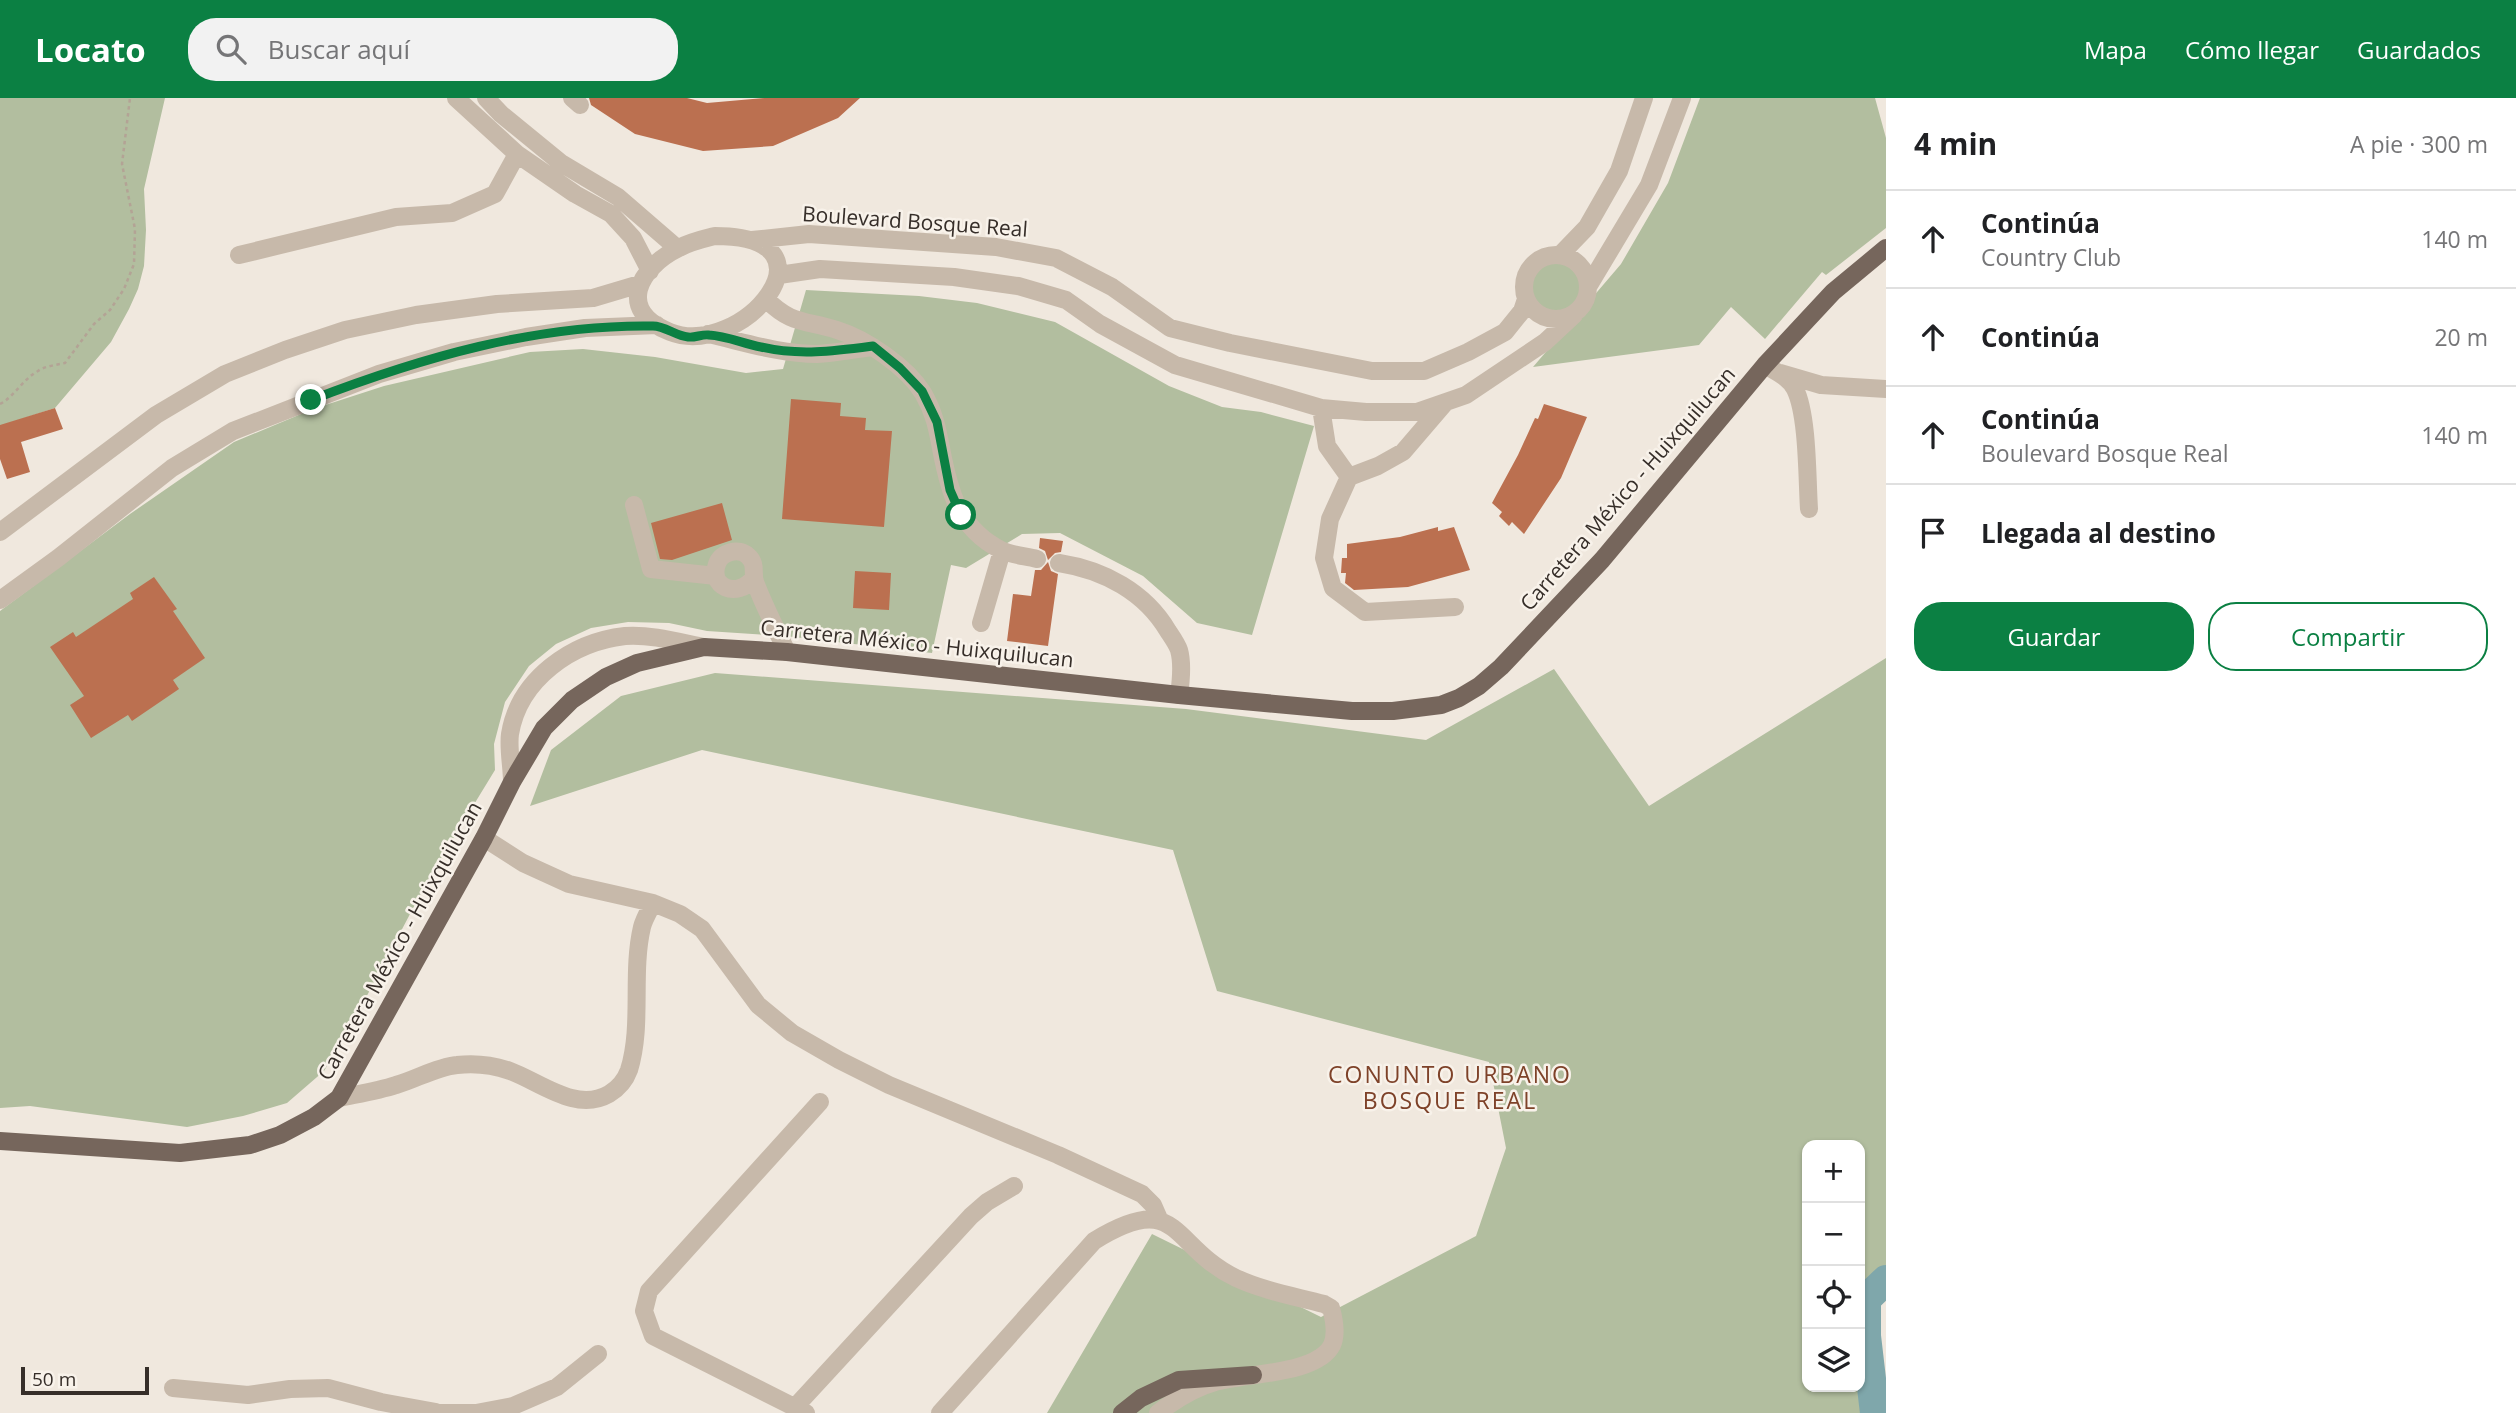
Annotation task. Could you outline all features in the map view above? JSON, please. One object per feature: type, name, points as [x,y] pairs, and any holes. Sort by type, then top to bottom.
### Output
[{"type":"main road","name":"Carretera México - Huixquilucan","points":[[0,1141],[180,1153],[250,1145],[280,1135],[303,1123],[339,1098],[544,728],[572,700],[607,677],[637,663],[704,647],[787,652],[1352,711],[1424,709],[1459,698],[1501,667],[1602,560],[1771,369],[1833,292],[1886,248]]},
{"type":"main road","points":[[1122,1413],[1141,1398],[1179,1380],[1253,1375]]},
{"type":"street","points":[[456,98],[517,154],[575,194],[611,214],[633,238],[645,277],[636,297],[641,311],[657,326]]},
{"type":"street","points":[[486,98],[500,114],[561,163],[618,197],[677,248]]},
{"type":"street","points":[[1561,254],[1587,227],[1619,171],[1644,98]]},
{"type":"street","points":[[779,275],[820,270],[954,277],[1018,286],[1066,300],[1100,324],[1175,365],[1321,408],[1366,412],[1417,412],[1466,396],[1545,342],[1574,315],[1584,303],[1588,287],[1650,185],[1682,98]]},
{"type":"street","points":[[239,255],[396,217],[452,213],[495,194],[517,154]]},
{"type":"street","name":"Boulevard Bosque Real","points":[[752,240],[809,234],[996,247],[1056,258],[1112,287],[1170,328],[1230,343],[1372,371],[1424,371],[1468,352],[1505,332],[1522,311],[1527,299]]},
{"type":"street","points":[[0,532],[156,415],[225,374],[285,350],[345,330],[416,315],[497,304],[593,298],[645,277],[677,248],[715,236],[736,236],[752,240],[767,246],[777,260],[779,275],[766,299],[748,317],[708,334],[688,337],[657,326],[585,328],[526,337],[454,352],[379,374],[233,431],[172,468],[0,600]]},
{"type":"street","points":[[1574,315],[1561,320],[1547,319],[1534,311],[1527,299],[1524,285],[1528,272],[1536,261],[1548,255],[1561,254],[1580,265],[1586,275],[1588,287]]},
{"type":"street","points":[[766,299],[780,314],[838,331],[873,346],[900,368],[922,391],[937,422],[950,490],[961,515],[976,534],[1002,551],[1037,559]]},
{"type":"street","points":[[708,334],[762,348],[818,354],[873,346]]},
{"type":"street","points":[[1771,369],[1821,384],[1886,389]]},
{"type":"street","points":[[1771,369],[1786,377],[1795,389],[1802,416],[1809,509]]},
{"type":"street","points":[[1444,403],[1403,452],[1378,466],[1349,477],[1330,519],[1324,558],[1333,588],[1365,612],[1455,607]]},
{"type":"street","points":[[1321,408],[1327,446],[1349,477]]},
{"type":"street","points":[[634,505],[651,569],[716,576]]},
{"type":"street","points":[[754,578],[746,587],[734,590],[723,586],[716,576],[717,564],[725,554],[736,551],[748,556],[754,566],[754,578],[787,652]]},
{"type":"street","points":[[981,623],[1002,551]]},
{"type":"street","points":[[1059,563],[1107,577],[1135,593],[1158,615],[1178,649],[1181,679],[1179,695]]},
{"type":"street","points":[[512,782],[510,734],[519,706],[535,680],[560,660],[593,642],[627,636],[704,647]]},
{"type":"street","points":[[484,838],[523,863],[569,884],[653,903],[680,915],[702,929],[758,1005],[793,1033],[889,1085],[1058,1155],[1142,1194],[1153,1205],[1160,1221]]},
{"type":"street","points":[[339,1098],[397,1085],[455,1065],[483,1065],[509,1071],[555,1093],[585,1101],[603,1098],[618,1089],[628,1074],[634,1052],[642,925],[653,903]]},
{"type":"street","points":[[820,1102],[649,1291],[644,1311],[653,1336],[801,1410],[971,1216],[986,1202],[1014,1186]]},
{"type":"street","points":[[940,1413],[1094,1241],[1126,1223],[1143,1219],[1160,1221],[1171,1226],[1217,1266],[1236,1277],[1271,1291],[1331,1308],[1335,1332],[1332,1345],[1322,1357],[1303,1365],[1216,1381],[1183,1394],[1158,1413]]},
{"type":"street","points":[[173,1388],[248,1395],[290,1389],[328,1388],[394,1405],[436,1412],[476,1413],[513,1406],[557,1387],[598,1354]]},
{"type":"path","points":[[0,404],[39,370],[65,363],[93,324],[110,310],[124,289],[134,264],[135,229],[122,164],[130,98]]},
{"type":"green space","points":[[0,98],[165,98],[144,189],[144,266],[129,309],[111,342],[55,408],[0,426]]},
{"type":"green space","points":[[1700,98],[1875,98],[1886,138],[1886,228],[1826,275],[1822,272],[1765,339],[1731,307],[1699,345],[1533,367],[1621,264],[1668,183]]},
{"type":"green space","points":[[1556,263],[1573,270],[1580,287],[1573,304],[1556,311],[1539,304],[1532,287],[1539,270]]},
{"type":"green space","points":[[806,290],[919,296],[977,303],[1055,322],[1169,386],[1222,407],[1261,412],[1314,426],[1252,635],[1197,623],[1143,576],[1060,533],[1022,534],[966,568],[951,565],[932,653],[785,636],[707,631],[669,623],[628,622],[591,628],[556,644],[529,666],[505,702],[494,744],[495,770],[429,878],[351,1026],[324,1071],[287,1103],[243,1116],[187,1127],[30,1106],[0,1108],[0,611],[130,514],[234,442],[313,409],[384,386],[530,352],[583,349],[655,357],[746,373],[783,369]]},
{"type":"green space","points":[[1886,658],[1886,1266],[1865,1287],[1865,1140],[1802,1140],[1802,1392],[1863,1392],[1865,1413],[1047,1413],[1152,1234],[1321,1317],[1476,1236],[1506,1148],[1489,1062],[1217,991],[1173,850],[702,750],[530,806],[551,750],[621,696],[715,673],[1186,709],[1426,740],[1554,669],[1649,806]]},
{"type":"building","points":[[589,98],[687,98],[707,103],[764,98],[860,98],[838,118],[773,146],[703,151],[635,134],[591,105]]},
{"type":"building","points":[[791,399],[841,403],[840,416],[866,418],[865,430],[892,431],[884,527],[782,519]]},
{"type":"building","points":[[1544,404],[1587,417],[1561,478],[1524,534],[1512,522],[1509,526],[1499,516],[1502,512],[1492,503]]},
{"type":"building","points":[[55,408],[63,429],[21,442],[30,472],[7,479],[0,459],[0,425]]},
{"type":"building","points":[[722,503],[732,540],[672,560],[660,559],[651,523]]},
{"type":"building","points":[[1438,527],[1438,531],[1454,527],[1470,570],[1408,587],[1354,590],[1345,583],[1346,573],[1341,573],[1342,558],[1347,558],[1347,544],[1400,537]]},
{"type":"building","points":[[1040,538],[1063,541],[1061,552],[1055,553],[1048,560],[1045,551],[1039,548]]},
{"type":"building","points":[[1048,562],[1051,571],[1058,574],[1048,646],[1007,641],[1013,594],[1031,596],[1035,570],[1041,570]]},
{"type":"building","points":[[855,571],[891,573],[889,610],[853,608]]},
{"type":"building","points":[[154,577],[177,609],[173,611],[205,658],[173,680],[179,689],[132,721],[128,715],[91,738],[70,705],[84,696],[50,647],[73,632],[76,637],[133,599],[130,593]]},
{"type":"waterway","points":[[1875,1413],[1866,1336],[1866,1299],[1886,1280]]},
{"type":"district","name":"CONUNTO URBANO BOSQUE REAL","points":[[1450,1088]]},
{"type":"route","points":[[311,400],[379,374],[454,352],[585,328],[657,326],[688,337],[708,334],[762,348],[818,354],[873,346],[922,391],[937,422],[950,490],[961,515]]}]
